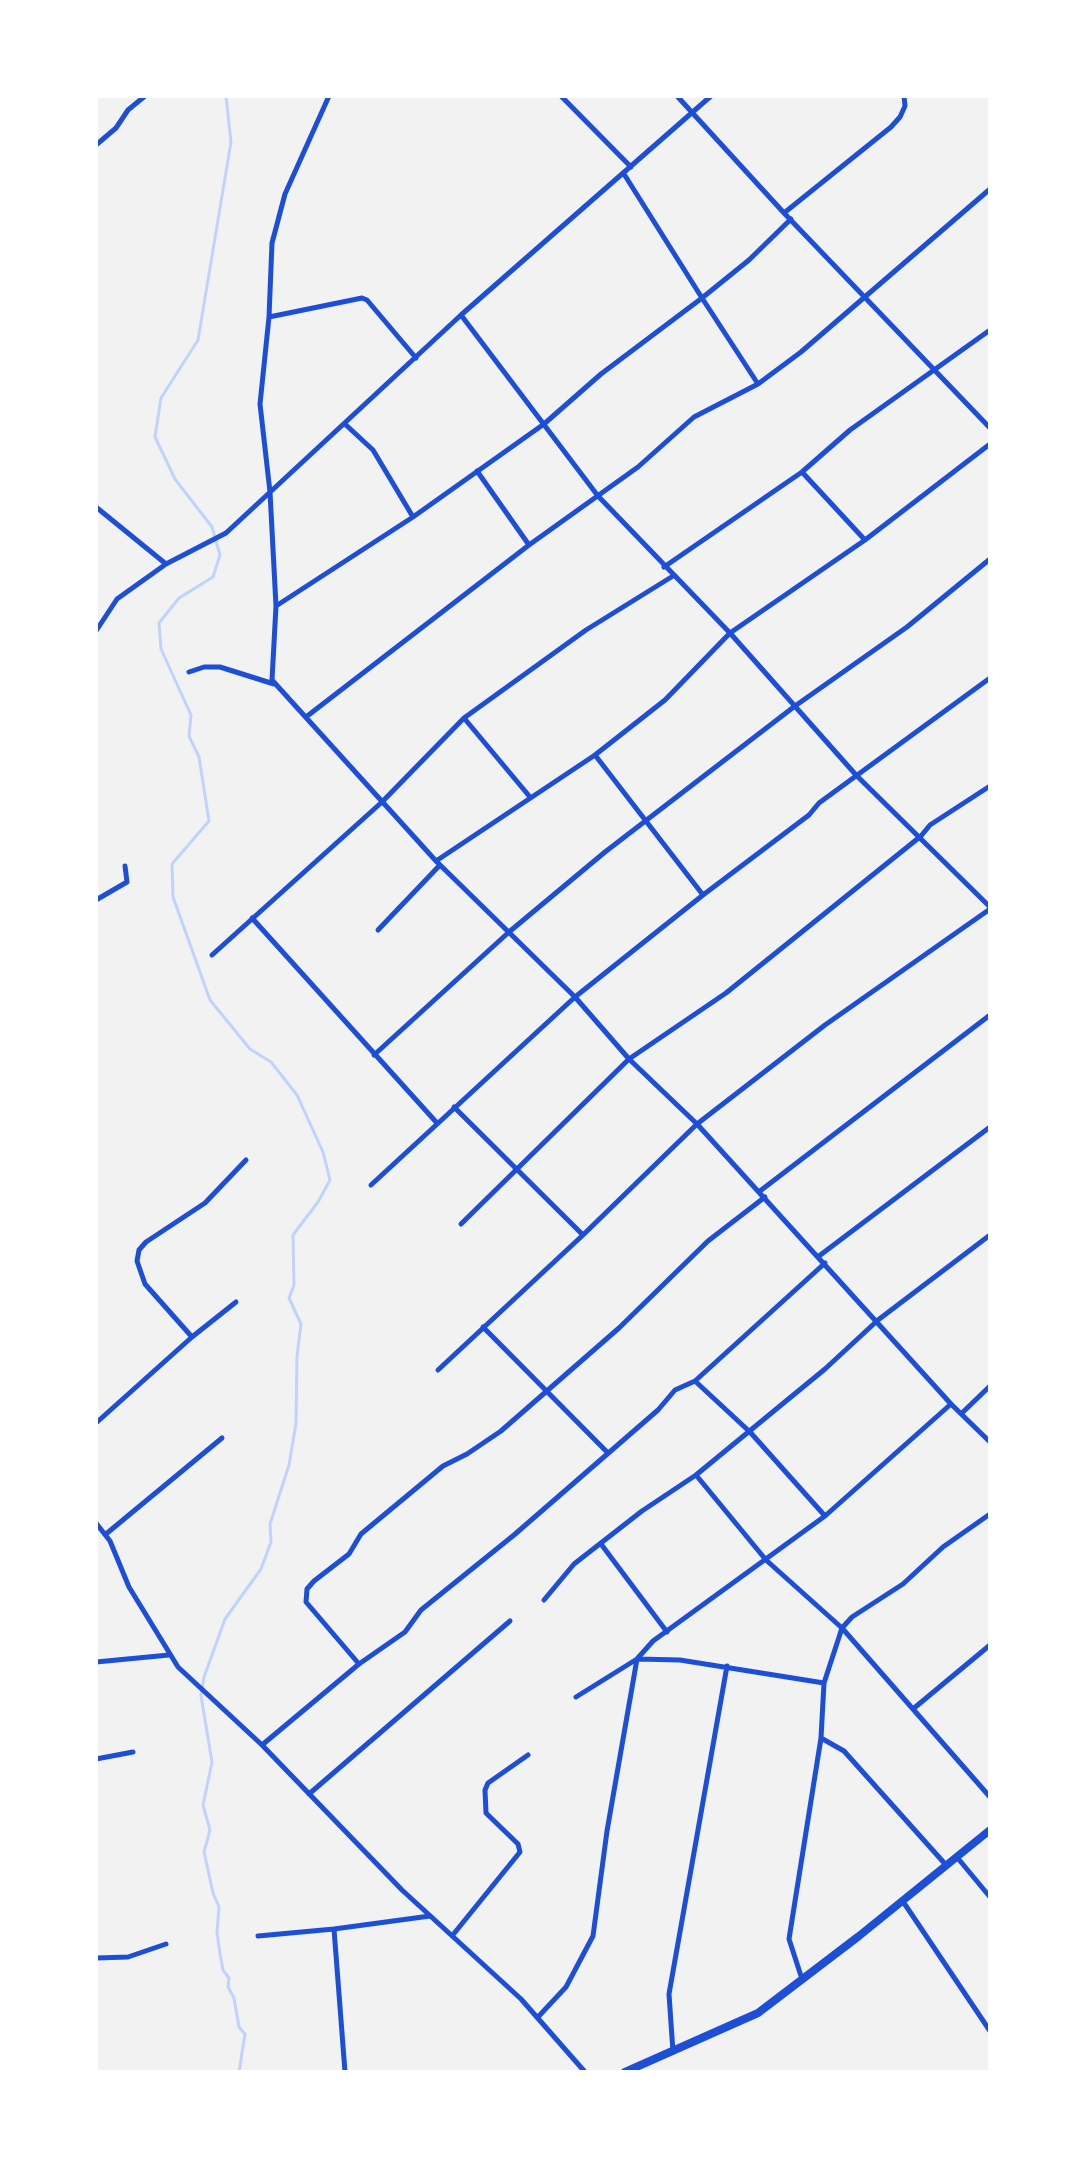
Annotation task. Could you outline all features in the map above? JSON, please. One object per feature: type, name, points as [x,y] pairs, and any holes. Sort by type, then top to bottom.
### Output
[{"type":"highway","points":[[625,2072],[750,2018],[990,1830]]},
{"type":"street","points":[[96,145],[116,128],[128,110],[145,96]]},
{"type":"street","points":[[329,96],[313,127],[276,219],[272,243],[269,316],[260,404],[270,492],[276,606],[271,675],[276,684],[438,863],[576,997],[629,1059],[698,1124],[878,1320],[951,1404],[990,1442]]},
{"type":"street","points":[[561,96],[630,167]]},
{"type":"street","points":[[677,96],[784,213],[990,428]]},
{"type":"street","points":[[96,631],[117,599],[166,564],[226,533],[346,425],[461,315],[711,96]]},
{"type":"street","points":[[784,213],[891,127],[905,106],[904,96]]},
{"type":"street","points":[[624,174],[758,384]]},
{"type":"street","points":[[306,717],[530,545],[638,467],[694,417],[758,384],[801,352],[989,191]]},
{"type":"street","points":[[276,606],[413,517],[544,424],[601,374],[749,260],[791,219]]},
{"type":"street","points":[[269,316],[362,298],[367,300],[416,358]]},
{"type":"street","points":[[438,1370],[698,1124],[825,1025],[990,908],[921,836],[856,775],[730,633],[598,496],[461,315]]},
{"type":"street","points":[[664,567],[802,472],[850,430],[936,371],[990,330]]},
{"type":"street","points":[[346,425],[373,450],[413,517]]},
{"type":"street","points":[[378,930],[438,863],[530,797],[595,755],[665,700],[730,633],[865,540],[990,444]]},
{"type":"street","points":[[477,471],[530,545]]},
{"type":"street","points":[[802,472],[865,540]]},
{"type":"street","points":[[96,507],[166,564]]},
{"type":"street","points":[[374,1055],[509,932],[644,821],[795,706],[907,627],[990,559]]},
{"type":"street","points":[[212,955],[382,802],[464,718],[586,630],[674,576]]},
{"type":"street","points":[[189,672],[204,667],[220,668],[276,684]]},
{"type":"street","points":[[370,1185],[576,997],[703,895],[809,815],[816,806],[856,775],[990,678]]},
{"type":"street","points":[[464,718],[530,797]]},
{"type":"street","points":[[595,755],[703,895]]},
{"type":"street","points":[[461,1224],[629,1059],[726,993],[921,836],[930,825],[990,786]]},
{"type":"street","points":[[96,900],[127,882],[125,866]]},
{"type":"street","points":[[252,918],[437,1123]]},
{"type":"street","points":[[760,1191],[990,1015]]},
{"type":"street","points":[[454,1107],[583,1235]]},
{"type":"street","points":[[819,1256],[990,1127]]},
{"type":"street","points":[[192,1337],[145,1284],[137,1261],[139,1250],[146,1242],[205,1203],[246,1160]]},
{"type":"street","points":[[359,1664],[306,1602],[307,1589],[350,1554],[360,1534],[442,1466],[467,1454],[501,1431],[545,1390],[619,1328],[708,1241],[765,1197]]},
{"type":"street","points":[[543,1600],[574,1564],[642,1511],[696,1475],[825,1369],[878,1320],[990,1235]]},
{"type":"street","points":[[262,1745],[359,1664],[400,1636],[421,1610],[514,1535],[658,1410],[675,1390],[695,1381],[825,1263]]},
{"type":"street","points":[[96,1423],[192,1337],[236,1302]]},
{"type":"street","points":[[483,1327],[607,1452]]},
{"type":"street","points":[[695,1381],[750,1431],[825,1516]]},
{"type":"street","points":[[962,1413],[990,1386]]},
{"type":"street","points":[[576,1697],[637,1659],[653,1641],[825,1516],[951,1404]]},
{"type":"street","points":[[106,1534],[222,1438]]},
{"type":"street","points":[[696,1475],[766,1560],[842,1628],[990,1797]]},
{"type":"street","points":[[802,1979],[789,1939],[821,1738],[824,1683],[842,1628],[852,1617],[908,1580],[943,1547],[990,1514]]},
{"type":"street","points":[[96,1523],[106,1534],[129,1587],[169,1655],[184,1675],[198,1684],[262,1745],[430,1916],[538,2017],[585,2072]]},
{"type":"street","points":[[601,1544],[667,1632]]},
{"type":"street","points":[[309,1794],[510,1621]]},
{"type":"street","points":[[913,1709],[990,1645]]},
{"type":"street","points":[[96,1662],[169,1655]]},
{"type":"street","points":[[637,1659],[680,1660],[727,1666],[824,1683]]},
{"type":"street","points":[[538,2017],[566,1987],[594,1936],[607,1831],[637,1659]]},
{"type":"street","points":[[673,2052],[669,1994],[727,1666]]},
{"type":"street","points":[[821,1738],[843,1751],[946,1865]]},
{"type":"street","points":[[96,1759],[133,1752]]},
{"type":"street","points":[[452,1936],[520,1852],[518,1844],[486,1813],[484,1796],[488,1783],[528,1755]]},
{"type":"street","points":[[956,1857],[990,1897]]},
{"type":"street","points":[[902,1900],[990,2031]]},
{"type":"street","points":[[258,1936],[334,1929],[430,1916]]},
{"type":"street","points":[[334,1929],[345,2072]]},
{"type":"street","points":[[96,1959],[128,1957],[166,1944]]},
{"type":"waterway","points":[[226,96],[231,142],[198,340],[161,398],[155,437],[175,479],[212,527],[220,555],[213,577],[179,598],[159,623],[161,649],[191,715],[189,736],[199,757],[209,821],[172,864],[173,897],[210,1000],[250,1049],[271,1062],[297,1095],[323,1152],[330,1180],[318,1202],[293,1235],[294,1285],[289,1298],[301,1324],[297,1356],[296,1423],[289,1465],[270,1524],[271,1542],[261,1569],[225,1619],[204,1677],[201,1696],[212,1762],[203,1805],[210,1830],[204,1852],[213,1893],[219,1907],[217,1932],[223,1970],[229,1978],[228,1987],[234,1998],[239,2027],[245,2034],[239,2072]]}]
